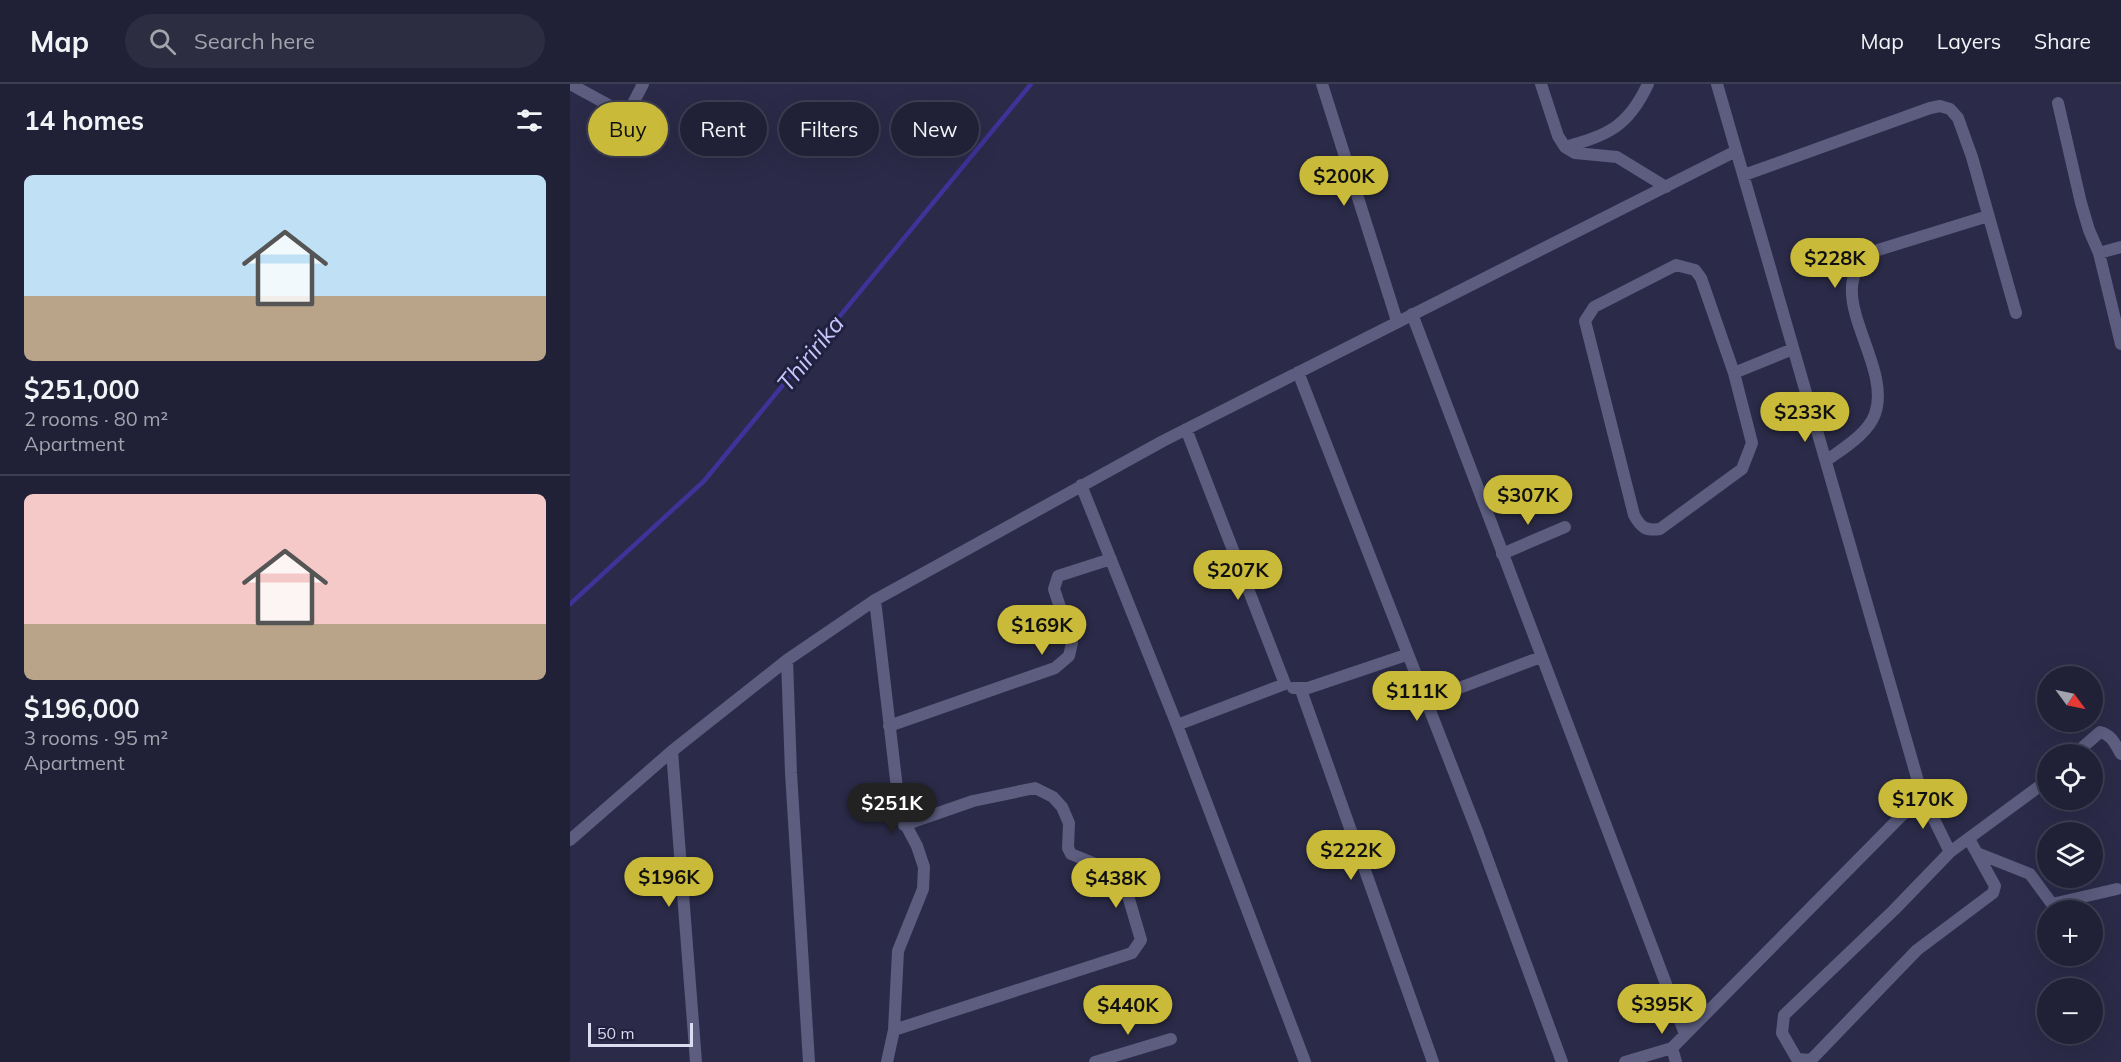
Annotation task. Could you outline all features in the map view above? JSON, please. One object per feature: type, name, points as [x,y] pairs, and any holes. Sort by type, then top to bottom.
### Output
[{"type":"street","points":[[570,84],[603,102]]},
{"type":"street","points":[[634,102],[643,84]]},
{"type":"street","points":[[1322,84],[1397,321]]},
{"type":"street","points":[[1541,84],[1558,136],[1565,147],[1575,153],[1617,158],[1666,187]]},
{"type":"street","points":[[1565,147],[1604,136],[1624,122],[1648,84]]},
{"type":"street","points":[[1717,84],[1922,795],[1950,852]]},
{"type":"street","points":[[2058,103],[2081,203],[2099,253],[2121,344]]},
{"type":"street","points":[[1744,175],[1940,106],[1950,108],[1958,118],[1972,157],[2016,313]]},
{"type":"street","points":[[570,840],[672,751],[787,660],[875,600],[1186,429],[1736,151]]},
{"type":"street","points":[[1826,461],[1870,424],[1875,415],[1879,397],[1872,362],[1859,326],[1850,288],[1864,258],[1878,250],[1988,216]]},
{"type":"street","points":[[2099,253],[2121,247]]},
{"type":"street","points":[[1676,266],[1687,266],[1695,270],[1701,278],[1734,373],[1752,443],[1742,470],[1660,529],[1649,531],[1639,525],[1634,515],[1584,328],[1588,314],[1594,307],[1676,266]]},
{"type":"street","points":[[1412,314],[1685,1034]]},
{"type":"street","points":[[1734,373],[1792,349]]},
{"type":"street","points":[[1298,372],[1406,655],[1477,831],[1562,1062]]},
{"type":"street","points":[[1186,429],[1285,684]]},
{"type":"street","points":[[1081,485],[1177,725],[1305,1062]]},
{"type":"street","points":[[1502,554],[1566,527]]},
{"type":"street","points":[[889,726],[1055,668],[1069,656],[1072,643],[1054,589],[1058,576],[1111,559]]},
{"type":"street","points":[[875,600],[900,814],[917,846],[924,867],[923,888],[898,951],[894,1030],[887,1062]]},
{"type":"street","points":[[1177,725],[1285,684],[1301,690],[1406,655]]},
{"type":"street","points":[[1425,701],[1541,657]]},
{"type":"street","points":[[787,660],[791,773],[809,1062]]},
{"type":"street","points":[[1301,690],[1433,1062]]},
{"type":"street","points":[[2086,744],[2100,732],[2108,734],[2121,754]]},
{"type":"street","points":[[672,751],[696,1062]]},
{"type":"street","points":[[894,1030],[1132,953],[1138,948],[1141,940],[1124,882],[1118,873],[1071,854],[1068,848],[1069,823],[1062,807],[1045,792],[1035,788],[973,801],[904,825]]},
{"type":"street","points":[[1969,839],[1995,886],[1993,893],[1917,950],[1811,1060],[1796,1061],[1782,1033],[1784,1015],[1894,910],[1950,852],[2037,788]]},
{"type":"street","points":[[1625,1062],[1672,1048],[1922,795]]},
{"type":"street","points":[[1977,853],[2030,874],[2052,904],[2116,889]]},
{"type":"street","points":[[1095,1062],[1171,1039]]},
{"type":"street","points":[[1672,1048],[1676,1062]]},
{"type":"waterway","name":"Thiririka","points":[[570,604],[704,481],[1031,84]]}]
